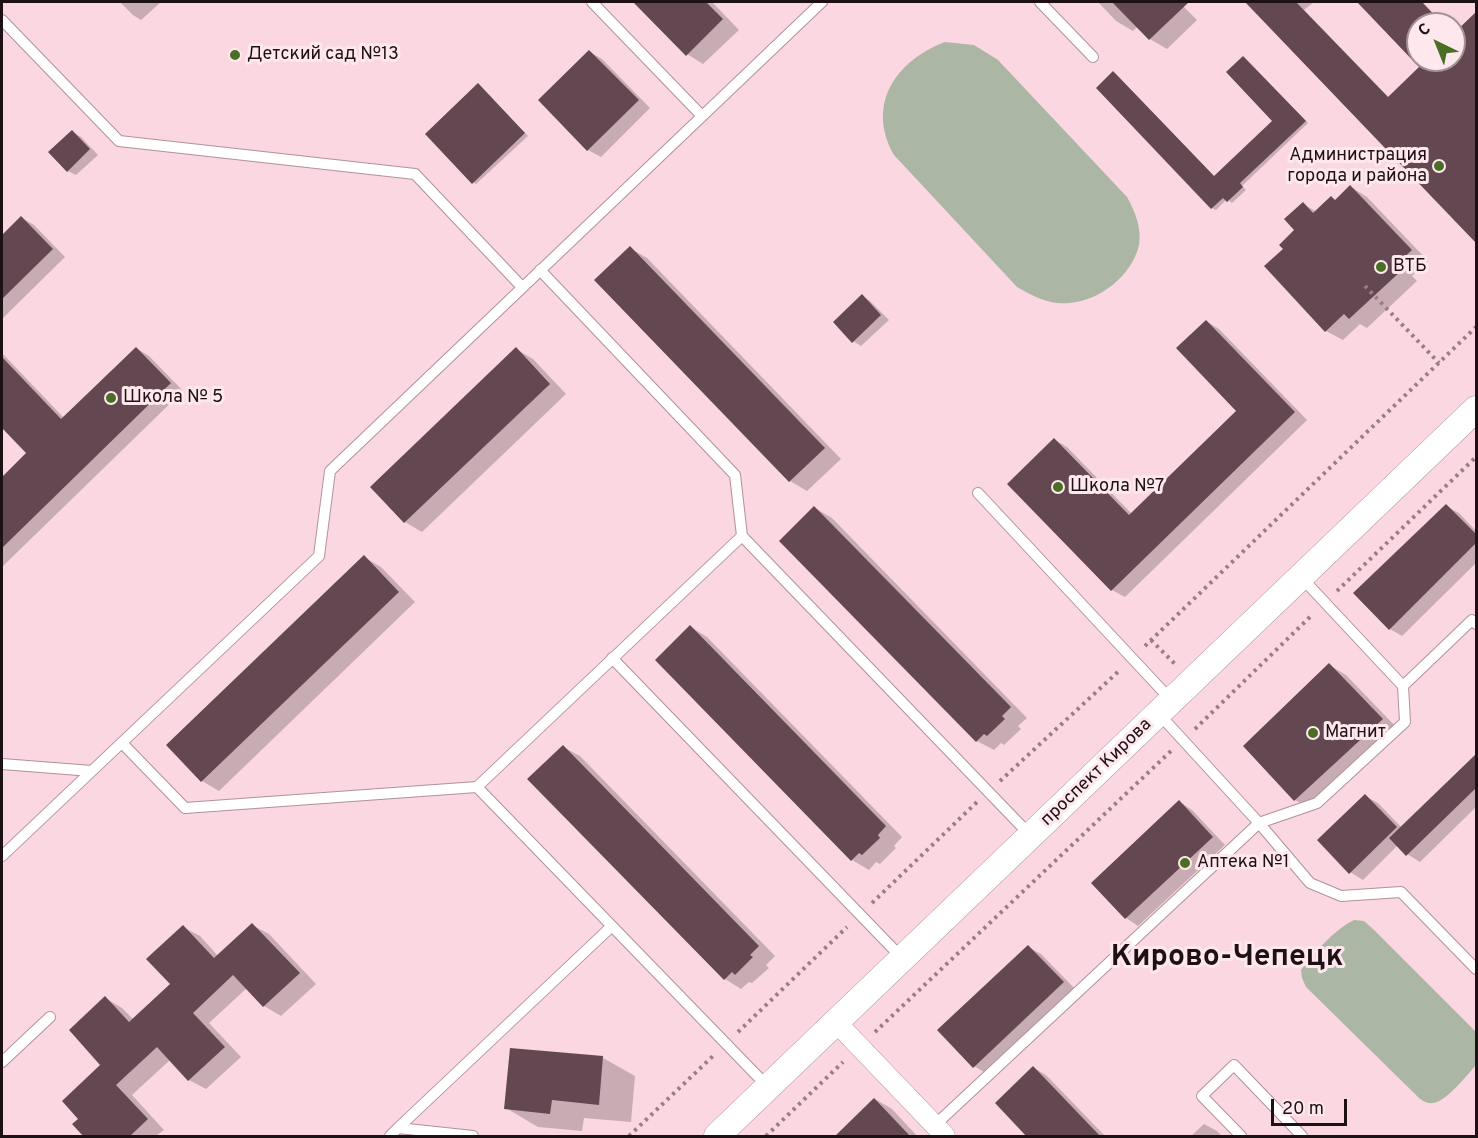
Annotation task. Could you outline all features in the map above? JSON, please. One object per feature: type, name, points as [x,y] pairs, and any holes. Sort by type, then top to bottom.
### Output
[{"type":"street","name":"проспект Кирова","points":[[717,1137],[1476,410]]},
{"type":"street","points":[[836,1022],[940,1131]]},
{"type":"lane","points":[[591,2],[702,116]]},
{"type":"lane","points":[[2,856],[319,556],[330,471],[822,2]]},
{"type":"lane","points":[[1040,2],[1093,57]]},
{"type":"lane","points":[[2,20],[119,141],[415,174],[522,287]]},
{"type":"lane","points":[[540,270],[735,476],[742,536],[1031,837]]},
{"type":"lane","points":[[978,493],[1132,658],[1166,707],[1184,739],[1310,883],[1341,896],[1401,891],[1476,969]]},
{"type":"lane","points":[[122,743],[185,808],[477,787],[742,536]]},
{"type":"lane","points":[[940,1131],[1259,823],[1317,803],[1405,722],[1403,686],[1301,577]]},
{"type":"lane","points":[[1403,686],[1475,620]]},
{"type":"lane","points":[[612,658],[903,959]]},
{"type":"lane","points":[[2,764],[92,771]]},
{"type":"lane","points":[[477,787],[768,1087]]},
{"type":"lane","points":[[390,1137],[612,926]]},
{"type":"lane","points":[[2,1062],[50,1017]]},
{"type":"lane","points":[[1241,1137],[1202,1096],[1234,1065],[1302,1137]]},
{"type":"lane","points":[[398,1128],[473,1137]]},
{"type":"path","points":[[1365,286],[1440,363]]},
{"type":"path","points":[[629,1137],[1476,327]]},
{"type":"path","points":[[766,1137],[1476,457]]},
{"type":"green space","points":[[945,42],[974,45],[998,60],[1127,197],[1137,220],[1140,233],[1139,245],[1129,267],[1113,285],[1092,297],[1069,303],[1055,303],[1042,299],[1017,287],[894,155],[886,137],[883,119],[890,87],[912,61],[927,50]]},
{"type":"green space","points":[[1354,920],[1364,921],[1373,929],[1476,1032],[1476,1065],[1456,1087],[1438,1101],[1428,1103],[1420,1098],[1306,987],[1301,970],[1332,935]]},
{"type":"building","points":[[633,2],[706,2],[723,19],[686,56]]},
{"type":"building","points":[[1112,2],[1189,2],[1149,40]]},
{"type":"building","name":"Администрация города и района","points":[[1245,2],[1296,2],[1388,97],[1414,72],[1466,72],[1466,22],[1476,12],[1476,243]]},
{"type":"building","name":"Администрация города и района","points":[[1357,2],[1422,2],[1432,12],[1406,12],[1406,53]]},
{"type":"building","points":[[589,50],[639,100],[587,151],[538,100]]},
{"type":"building","points":[[1243,56],[1306,121],[1240,183],[1243,187],[1227,202],[1223,198],[1211,209],[1096,88],[1113,71],[1214,176],[1272,121],[1226,72]]},
{"type":"building","points":[[478,83],[525,133],[472,184],[425,134]]},
{"type":"building","points":[[72,130],[90,149],[67,172],[48,152]]},
{"type":"building","points":[[1350,185],[1412,250],[1396,265],[1401,271],[1349,319],[1344,314],[1325,332],[1264,266],[1283,249],[1279,245],[1294,230],[1284,219],[1303,202],[1313,213],[1331,196],[1335,200]]},
{"type":"building","points":[[21,216],[53,249],[2,299],[2,235]]},
{"type":"building","points":[[630,246],[825,448],[789,482],[594,280]]},
{"type":"building","points":[[862,294],[881,315],[852,343],[833,322]]},
{"type":"building","points":[[1206,320],[1295,412],[1111,591],[1007,484],[1054,438],[1129,515],[1236,411],[1176,348]]},
{"type":"building","points":[[136,347],[171,383],[2,548],[2,477],[26,453],[2,428],[2,357],[61,419]]},
{"type":"building","points":[[516,347],[550,384],[404,523],[370,487]]},
{"type":"building","points":[[1446,504],[1476,534],[1476,543],[1389,630],[1353,593]]},
{"type":"building","points":[[814,506],[1011,707],[1002,716],[1005,719],[987,736],[984,734],[976,742],[779,541]]},
{"type":"building","points":[[364,555],[399,592],[201,782],[166,745]]},
{"type":"building","points":[[690,625],[886,826],[878,835],[880,838],[862,855],[859,853],[851,861],[655,660]]},
{"type":"building","name":"Магнит","points":[[1329,663],[1383,719],[1294,801],[1243,746]]},
{"type":"building","points":[[563,745],[759,946],[750,955],[753,957],[735,975],[732,972],[724,980],[527,779]]},
{"type":"building","points":[[1476,754],[1476,788],[1406,856],[1389,838]]},
{"type":"building","points":[[1365,794],[1397,827],[1349,874],[1317,840]]},
{"type":"building","points":[[1179,800],[1213,837],[1125,919],[1091,883]]},
{"type":"building","points":[[252,923],[300,973],[263,1007],[233,975],[193,1013],[225,1047],[188,1081],[157,1047],[116,1085],[148,1119],[129,1137],[84,1137],[72,1124],[78,1119],[62,1101],[100,1065],[69,1030],[105,996],[129,1022],[170,984],[146,959],[183,925],[214,958]]},
{"type":"building","points":[[1028,945],[1064,982],[973,1068],[937,1030]]},
{"type":"building","points":[[510,1048],[603,1056],[599,1105],[552,1100],[550,1114],[504,1109]]},
{"type":"building","points":[[1033,1066],[1101,1137],[1027,1137],[995,1103]]},
{"type":"building","points":[[874,1098],[911,1137],[834,1137]]},
{"type":"place","name":"Детский сад №13","points":[[235,55]]},
{"type":"place","name":"Администрация города и района","points":[[1439,166]]},
{"type":"place","name":"ВТБ","points":[[1381,267]]},
{"type":"place","name":"Школа № 5","points":[[111,398]]},
{"type":"place","name":"Школа №7","points":[[1058,487]]},
{"type":"place","name":"Магнит","points":[[1313,733]]},
{"type":"place","name":"Аптека №1","points":[[1185,863]]},
{"type":"district","name":"Кирово-Чепецк","points":[[1227,959]]}]
